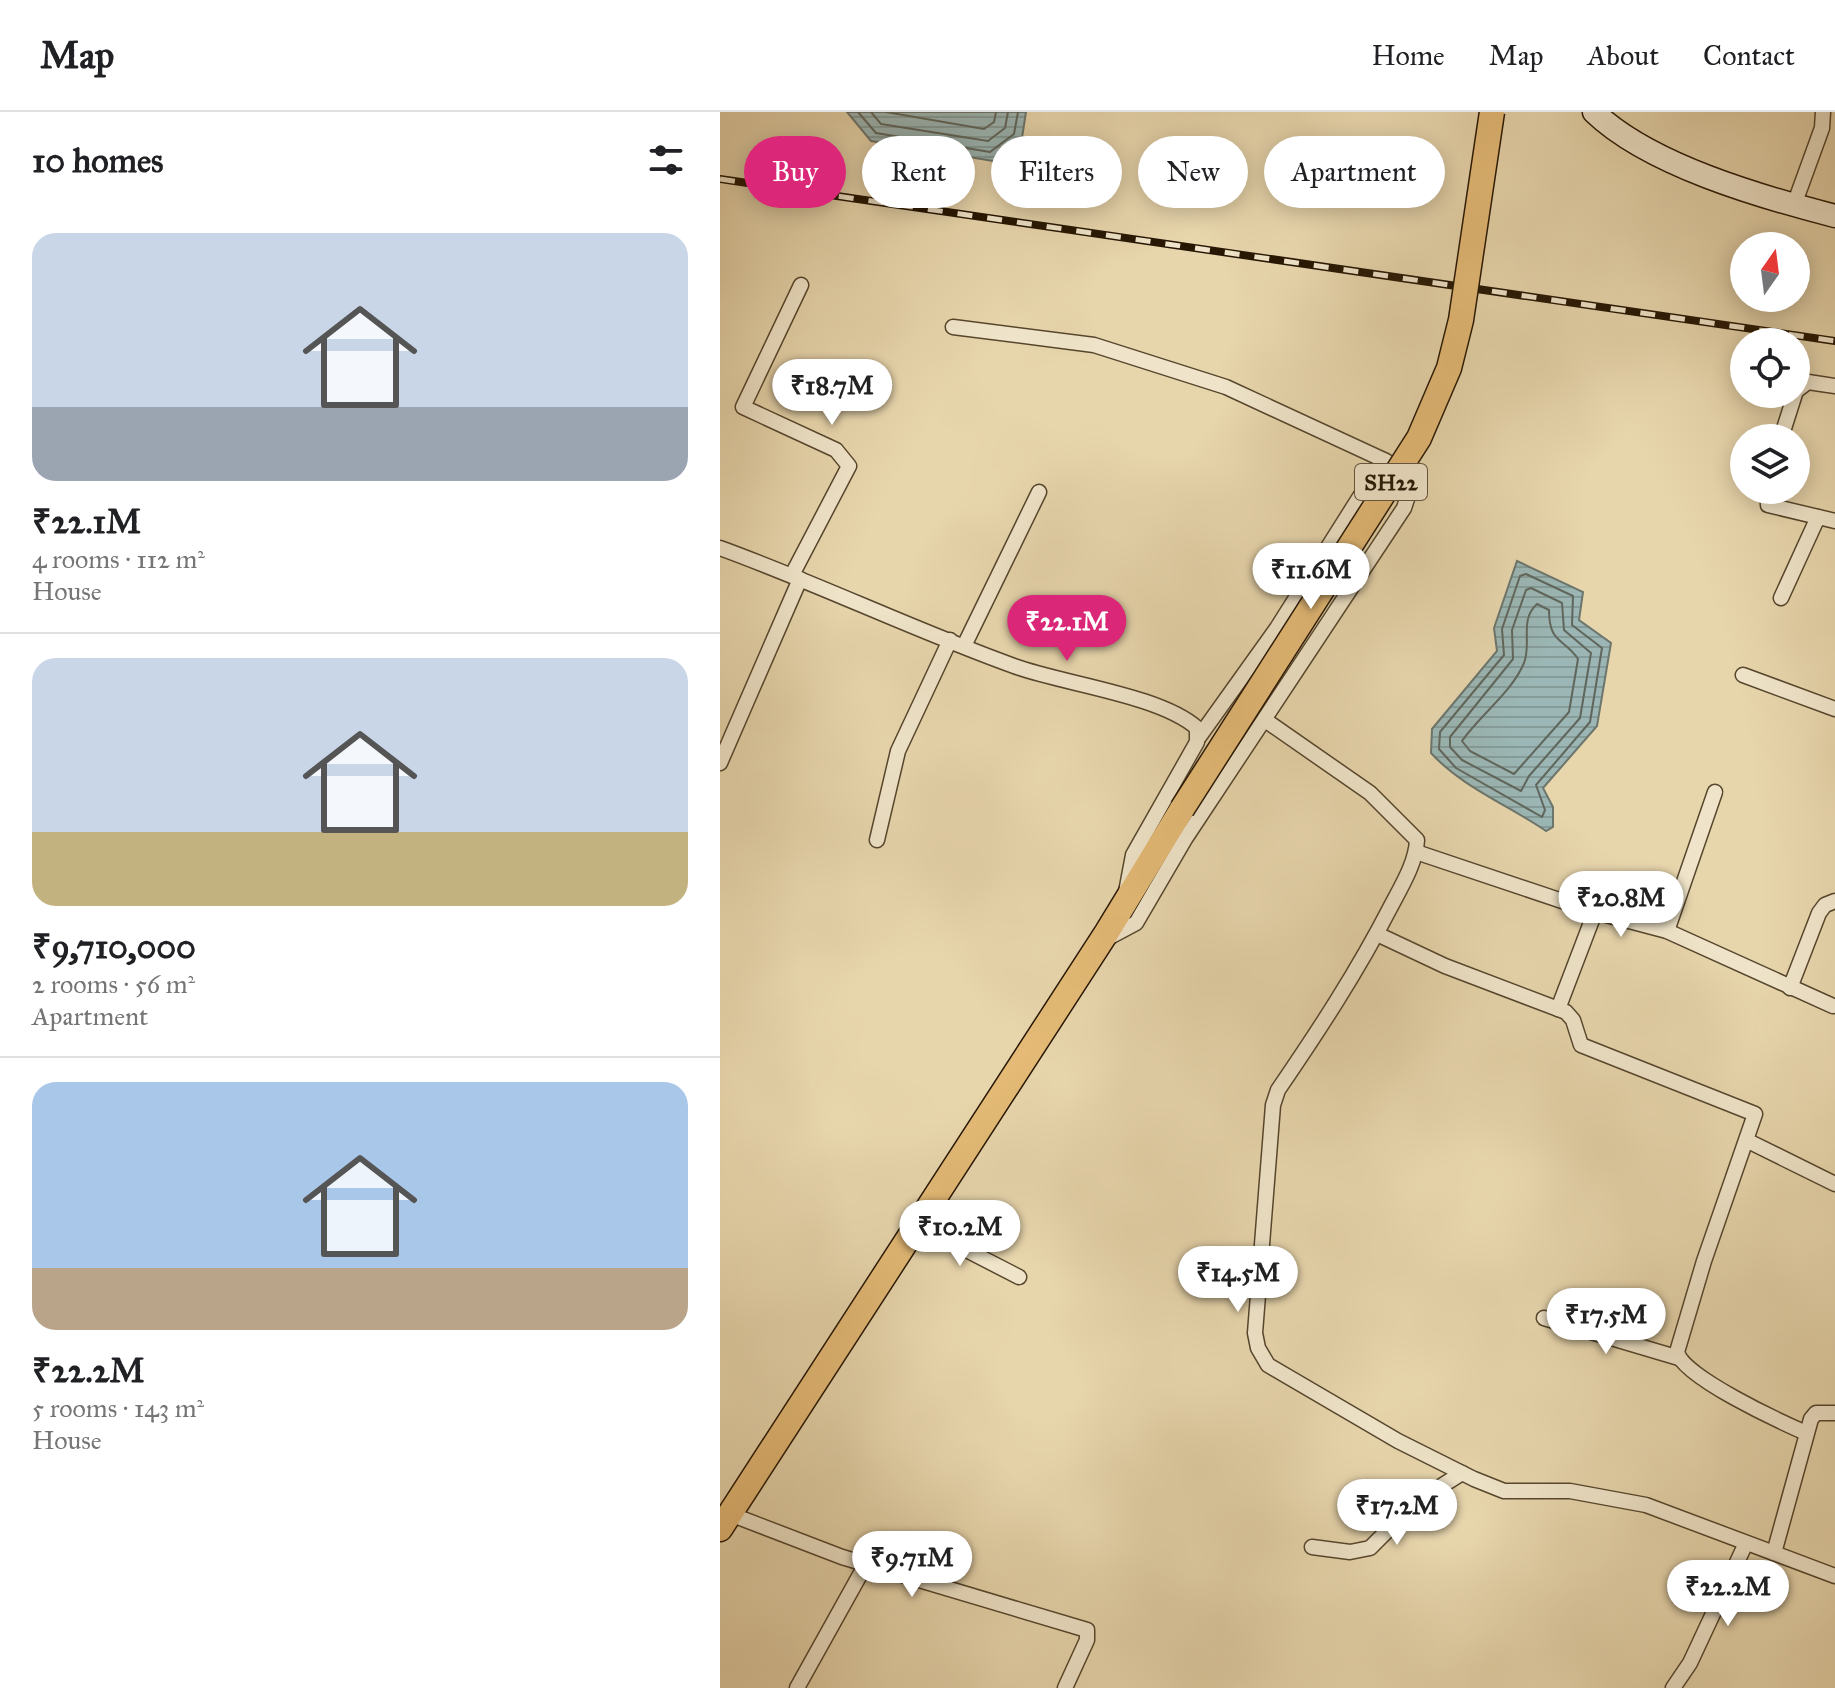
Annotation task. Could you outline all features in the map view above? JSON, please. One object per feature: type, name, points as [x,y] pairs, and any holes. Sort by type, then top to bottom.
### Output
[{"type":"main road","name":"SH22","points":[[725,1522],[1101,942],[1182,809],[1419,438],[1449,368],[1461,320],[1492,112]]},
{"type":"street","points":[[1594,112],[1640,147],[1667,160],[1794,205],[1835,216]]},
{"type":"street","points":[[1794,205],[1822,128],[1823,112]]},
{"type":"street","points":[[720,763],[796,577],[849,466],[836,450],[743,407],[801,285]]},
{"type":"street","points":[[953,327],[1094,345],[1226,387],[1383,460],[1413,481],[1404,508],[1185,839],[1136,923],[1101,942]]},
{"type":"street","points":[[1810,382],[1835,386]]},
{"type":"street","points":[[1124,904],[1133,855],[1199,737],[1277,628],[1383,460]]},
{"type":"street","points":[[877,840],[898,751],[1039,492]]},
{"type":"street","points":[[1768,504],[1835,521]]},
{"type":"street","points":[[1781,598],[1818,517]]},
{"type":"street","points":[[720,548],[1043,675],[1171,712],[1190,722],[1199,737]]},
{"type":"street","points":[[1743,675],[1835,709]]},
{"type":"street","points":[[1265,720],[1370,793],[1413,833],[1416,852],[1352,981],[1278,1090],[1273,1105],[1255,1333],[1258,1348],[1268,1365],[1462,1473],[1504,1491],[1570,1491],[1646,1505],[1835,1576]]},
{"type":"street","points":[[1667,931],[1715,792]]},
{"type":"street","points":[[1416,852],[1595,912],[1667,931],[1833,1006]]},
{"type":"street","points":[[1790,988],[1819,913],[1825,905],[1835,901]]},
{"type":"street","points":[[1558,1009],[1595,912]]},
{"type":"street","points":[[1377,934],[1445,966],[1570,1014],[1581,1045],[1750,1109],[1756,1119],[1680,1334],[1679,1358]]},
{"type":"street","points":[[1748,1141],[1835,1184]]},
{"type":"street","points":[[918,1225],[1019,1277]]},
{"type":"street","points":[[1544,1318],[1679,1358],[1746,1407],[1806,1433]]},
{"type":"street","points":[[1774,1553],[1806,1433],[1816,1413],[1835,1413]]},
{"type":"street","points":[[1312,1547],[1350,1552],[1370,1548],[1416,1502],[1462,1473]]},
{"type":"street","points":[[725,1522],[1087,1630],[1087,1640],[1065,1688]]},
{"type":"street","points":[[1673,1688],[1690,1663],[1746,1543]]},
{"type":"street","points":[[797,1688],[866,1564]]},
{"type":"water","points":[[847,112],[1026,112],[1022,136],[991,136],[991,161],[975,158],[975,136],[867,136]]},
{"type":"water","points":[[1517,561],[1583,592],[1579,620],[1611,643],[1597,726],[1543,788],[1553,807],[1553,827],[1546,831],[1471,786],[1431,753],[1432,729],[1497,651],[1494,628]]},
{"type":"railway","points":[[720,179],[1835,341]]}]
